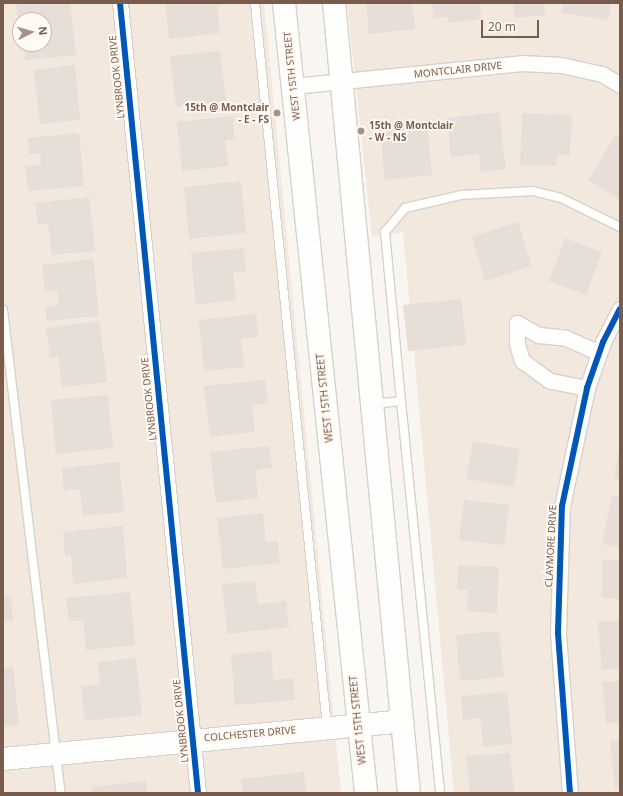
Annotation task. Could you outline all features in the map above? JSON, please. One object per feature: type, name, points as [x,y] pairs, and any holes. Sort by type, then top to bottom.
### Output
[{"type":"main road","name":"WEST 15TH STREET","points":[[284,3],[366,793]]},
{"type":"main road","points":[[334,3],[409,793]]},
{"type":"main road","name":"COLCHESTER DRIVE","points":[[3,759],[193,739],[402,721]]},
{"type":"street","name":"LYNBROOK DRIVE","points":[[120,3],[198,793]]},
{"type":"street","name":"MONTCLAIR DRIVE","points":[[292,86],[522,63],[562,65],[602,74],[620,85]]},
{"type":"street","name":"CLAYMORE DRIVE","points":[[570,793],[560,676],[559,566],[562,506],[587,388],[599,353],[620,309]]},
{"type":"street","points":[[587,388],[550,381],[522,361],[517,344],[517,323],[540,335],[566,338],[599,353]]},
{"type":"lane","points":[[255,3],[327,727]]},
{"type":"lane","points":[[440,793],[385,232],[405,208],[461,195],[533,191],[561,198],[620,226]]},
{"type":"lane","points":[[3,310],[61,793]]},
{"type":"lane","points":[[372,404],[402,401]]},
{"type":"shaded area","points":[[3,3],[264,3],[341,793],[3,793]]},
{"type":"shaded area","points":[[347,3],[620,3],[620,793],[454,793],[403,232],[372,237]]},
{"type":"building","points":[[70,3],[76,55],[25,60],[24,52],[52,52],[52,12],[17,12],[16,4]]},
{"type":"building","points":[[165,3],[225,3],[217,7],[220,33],[169,39]]},
{"type":"building","points":[[366,3],[412,3],[415,29],[369,34]]},
{"type":"building","points":[[432,3],[480,3],[481,19],[448,23],[448,17],[433,18]]},
{"type":"building","points":[[513,3],[544,3],[545,15],[515,18]]},
{"type":"building","points":[[563,3],[611,3],[608,20],[562,13]]},
{"type":"building","points":[[220,51],[226,101],[176,107],[170,56]]},
{"type":"building","points":[[75,65],[80,120],[40,124],[34,70]]},
{"type":"building","points":[[499,112],[506,169],[481,172],[479,154],[451,157],[447,118]]},
{"type":"building","points":[[522,113],[572,115],[570,155],[557,154],[556,166],[520,165]]},
{"type":"building","points":[[233,116],[235,139],[225,140],[228,166],[182,171],[177,122]]},
{"type":"building","points":[[427,125],[432,175],[385,180],[380,130]]},
{"type":"building","points":[[79,133],[84,186],[28,191],[25,166],[41,165],[40,153],[29,154],[28,138]]},
{"type":"building","points":[[616,135],[620,138],[619,199],[588,180]]},
{"type":"building","points":[[241,181],[246,233],[189,239],[184,187]]},
{"type":"building","points":[[89,197],[95,251],[52,255],[48,224],[38,225],[35,203]]},
{"type":"building","points":[[518,222],[532,266],[485,281],[472,237]]},
{"type":"building","points":[[565,238],[602,252],[586,295],[549,281]]},
{"type":"building","points":[[244,248],[246,271],[233,272],[236,300],[196,305],[191,253]]},
{"type":"building","points":[[93,259],[99,316],[46,321],[45,307],[59,305],[57,290],[45,292],[42,265]]},
{"type":"building","points":[[461,299],[466,345],[408,351],[403,305]]},
{"type":"building","points":[[256,314],[258,337],[241,339],[244,367],[204,371],[199,320]]},
{"type":"building","points":[[99,321],[107,382],[62,387],[58,356],[50,358],[46,328]]},
{"type":"building","points":[[265,380],[268,403],[252,405],[255,432],[210,437],[204,386]]},
{"type":"building","points":[[108,395],[113,448],[56,454],[51,400]]},
{"type":"building","points":[[473,441],[520,449],[514,487],[466,479]]},
{"type":"building","points":[[269,446],[272,468],[255,470],[258,498],[216,503],[210,452]]},
{"type":"building","points":[[619,451],[620,452],[620,479],[614,478]]},
{"type":"building","points":[[119,462],[124,512],[83,516],[80,489],[64,491],[62,468]]},
{"type":"building","points":[[612,495],[620,496],[620,548],[602,544]]},
{"type":"building","points":[[464,500],[509,505],[504,545],[459,540]]},
{"type":"building","points":[[263,513],[266,542],[278,541],[280,563],[223,569],[217,518]]},
{"type":"building","points":[[123,526],[127,578],[73,584],[71,555],[65,556],[63,532]]},
{"type":"building","points":[[602,560],[620,560],[620,599],[602,598]]},
{"type":"building","points":[[458,565],[499,567],[497,613],[467,611],[468,590],[457,589]]},
{"type":"building","points":[[255,581],[258,604],[286,601],[289,627],[227,634],[222,584]]},
{"type":"building","points":[[130,592],[135,645],[86,650],[83,620],[69,621],[66,598]]},
{"type":"building","points":[[11,596],[13,621],[3,621],[3,597]]},
{"type":"building","points":[[620,620],[620,668],[602,670],[598,622]]},
{"type":"building","points":[[499,631],[504,677],[460,681],[456,635]]},
{"type":"building","points":[[271,651],[273,680],[293,678],[295,700],[235,705],[231,654]]},
{"type":"building","points":[[136,658],[142,715],[85,721],[81,686],[100,684],[98,662]]},
{"type":"building","points":[[13,667],[19,725],[3,727],[3,668]]},
{"type":"building","points":[[620,681],[620,722],[606,724],[602,682]]},
{"type":"building","points":[[507,692],[512,744],[483,747],[480,718],[463,720],[461,696]]},
{"type":"building","points":[[620,740],[620,787],[615,788],[610,741]]},
{"type":"building","points":[[510,753],[514,793],[470,793],[466,756]]},
{"type":"building","points":[[304,772],[306,793],[243,793],[241,779]]},
{"type":"building","points":[[146,781],[147,793],[92,793],[92,787]]},
{"type":"cycle path","points":[[120,3],[198,793]]},
{"type":"cycle path","points":[[570,793],[558,632],[562,506],[587,388],[603,342],[620,309]]},
{"type":"place","name":"15th @ Montclair - E - FS","points":[[277,113]]},
{"type":"place","name":"15th @ Montclair - W - NS","points":[[361,131]]}]
